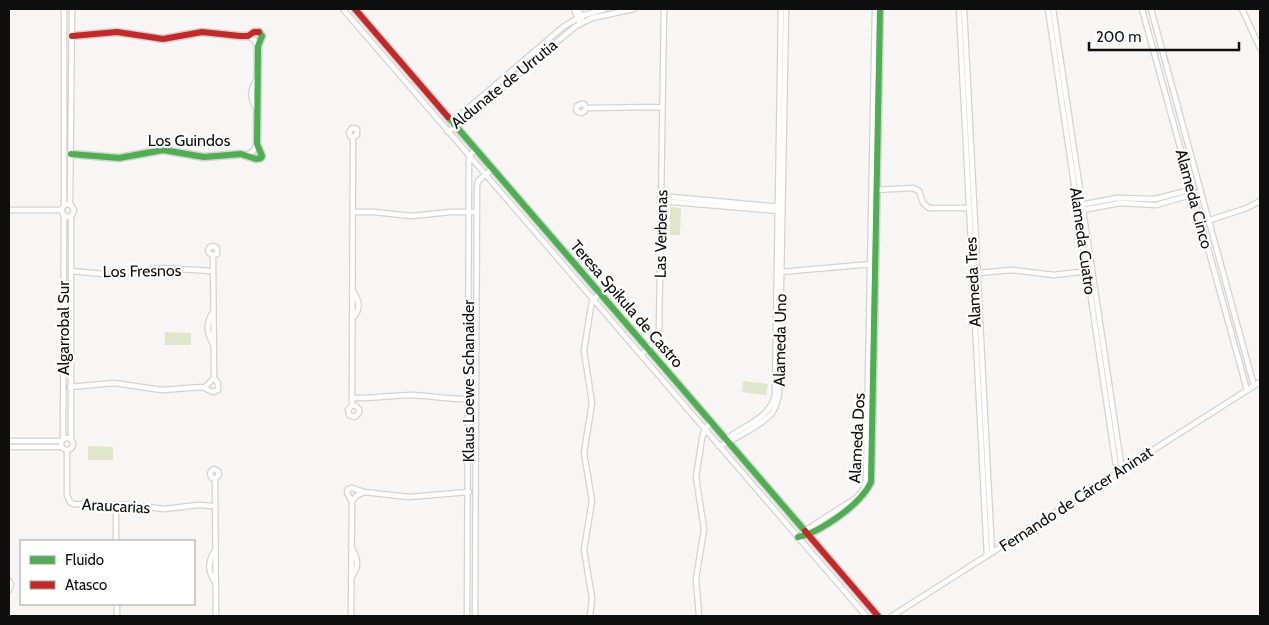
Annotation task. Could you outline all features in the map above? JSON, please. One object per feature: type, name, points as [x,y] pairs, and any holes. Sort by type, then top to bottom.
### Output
[{"type":"street","points":[[64,9],[62,208],[64,216],[71,216]]},
{"type":"street","points":[[9,210],[62,208],[70,204],[72,9]]},
{"type":"street","name":"Teresa Spikula de Castro","points":[[343,9],[866,616]]},
{"type":"street","name":"Teresa Spikula de Castro","points":[[355,9],[878,616]]},
{"type":"street","points":[[574,9],[579,17]]},
{"type":"street","points":[[578,9],[581,23]]},
{"type":"street","name":"Aldunate de Urrutia","points":[[454,125],[558,31],[579,17],[605,9]]},
{"type":"street","name":"Aldunate de Urrutia","points":[[447,131],[581,23],[596,17],[634,9]]},
{"type":"street","name":"Las Verbenas","points":[[642,355],[656,340],[659,330],[664,9]]},
{"type":"street","name":"Alameda Uno","points":[[719,446],[766,419],[777,403],[780,390],[777,209],[781,9]]},
{"type":"street","name":"Alameda Uno","points":[[779,272],[783,209],[786,9]]},
{"type":"street","name":"Alameda Dos","points":[[798,538],[858,502],[870,486],[874,190],[874,9]]},
{"type":"street","name":"Alameda Dos","points":[[874,190],[880,9]]},
{"type":"street","name":"Alameda Tres","points":[[959,9],[972,208]]},
{"type":"street","name":"Alameda Tres","points":[[964,9],[989,555]]},
{"type":"street","name":"Alameda Cuatro","points":[[1048,9],[1081,208]]},
{"type":"street","name":"Alameda Cuatro","points":[[1053,9],[1120,472]]},
{"type":"street","name":"Alameda Cinco","points":[[1142,9],[1247,390]]},
{"type":"street","name":"Alameda Cinco","points":[[1151,9],[1254,386]]},
{"type":"street","points":[[1242,9],[1260,48]]},
{"type":"street","name":"Los Guindos","points":[[71,154],[119,158],[163,150],[204,158],[234,154],[247,155],[256,159],[261,158],[262,153],[257,144],[258,46],[262,37],[261,33],[255,32],[248,36],[208,32],[163,39],[117,32],[72,36]]},
{"type":"street","points":[[586,108],[662,107]]},
{"type":"street","points":[[352,405],[352,319],[357,313],[359,305],[352,289],[353,137]]},
{"type":"street","name":"Los Guindos","points":[[247,155],[253,151],[257,144]]},
{"type":"street","points":[[469,156],[476,149]]},
{"type":"street","name":"Klaus Loewe Schanaider","points":[[467,616],[469,156]]},
{"type":"street","name":"Klaus Loewe Schanaider","points":[[475,616],[477,185],[478,181],[492,169]]},
{"type":"street","points":[[874,190],[913,188],[918,191],[923,203],[929,208],[972,208]]},
{"type":"street","points":[[1081,208],[1117,198],[1159,198],[1200,190]]},
{"type":"street","points":[[661,199],[783,209]]},
{"type":"street","points":[[1201,223],[1247,208],[1260,201]]},
{"type":"street","name":"Algarrobal Sur","points":[[70,204],[74,210],[71,216],[71,439]]},
{"type":"street","points":[[353,212],[411,216],[477,212]]},
{"type":"street","name":"Algarrobal Sur","points":[[62,440],[64,216]]},
{"type":"street","points":[[70,387],[114,383],[162,390],[205,387],[213,392],[218,390],[218,383],[214,378],[213,256]]},
{"type":"street","points":[[779,272],[873,264]]},
{"type":"street","name":"Los Fresnos","points":[[71,271],[114,275],[161,268],[213,271]]},
{"type":"street","points":[[975,273],[1012,270],[1054,275],[1090,271]]},
{"type":"street","points":[[590,616],[592,598],[584,550],[592,501],[584,453],[592,403],[584,351],[589,312],[593,300],[600,293]]},
{"type":"street","points":[[214,311],[208,321],[207,330],[214,347]]},
{"type":"street","points":[[205,387],[214,378]]},
{"type":"street","name":"Fernando de Cárcer Aninat","points":[[892,616],[1260,382]]},
{"type":"street","points":[[352,398],[409,395],[476,399]]},
{"type":"street","points":[[700,616],[696,579],[704,529],[696,482],[701,442],[705,429],[711,422]]},
{"type":"street","points":[[9,441],[62,440],[66,438],[71,439],[73,442],[73,447],[67,451],[61,447],[9,447]]},
{"type":"street","points":[[61,447],[62,440]]},
{"type":"street","name":"Araucarias","points":[[67,451],[66,493],[70,502],[76,505],[131,505],[164,509],[214,506]]},
{"type":"street","points":[[215,478],[215,550],[208,566],[215,582],[216,616]]},
{"type":"street","points":[[351,616],[351,578],[356,571],[358,562],[351,546],[352,502],[347,493],[348,489],[352,488],[364,492],[409,497],[476,492]]},
{"type":"street","points":[[352,502],[356,496],[364,492]]},
{"type":"street","points":[[116,505],[116,540]]},
{"type":"street","points":[[9,581],[11,585],[9,590]]},
{"type":"green space","points":[[670,207],[681,208],[680,235],[670,235]]},
{"type":"green space","points":[[165,332],[191,333],[191,345],[165,345]]},
{"type":"green space","points":[[743,381],[768,384],[766,395],[742,392]]},
{"type":"green space","points":[[88,446],[113,447],[113,460],[88,460]]},
{"type":"traffic: fast","points":[[798,537],[829,523],[850,508],[871,482],[880,9]]},
{"type":"traffic: fast","points":[[71,154],[119,158],[163,150],[204,157],[241,154],[256,159],[261,158],[262,156],[257,144],[258,46],[262,36],[259,32]]},
{"type":"traffic: fast","points":[[448,117],[805,531]]},
{"type":"traffic: jam","points":[[355,9],[448,117]]},
{"type":"traffic: jam","points":[[72,36],[117,32],[163,39],[202,32],[240,36],[248,36],[254,32],[259,32]]},
{"type":"traffic: jam","points":[[805,531],[878,616]]}]
